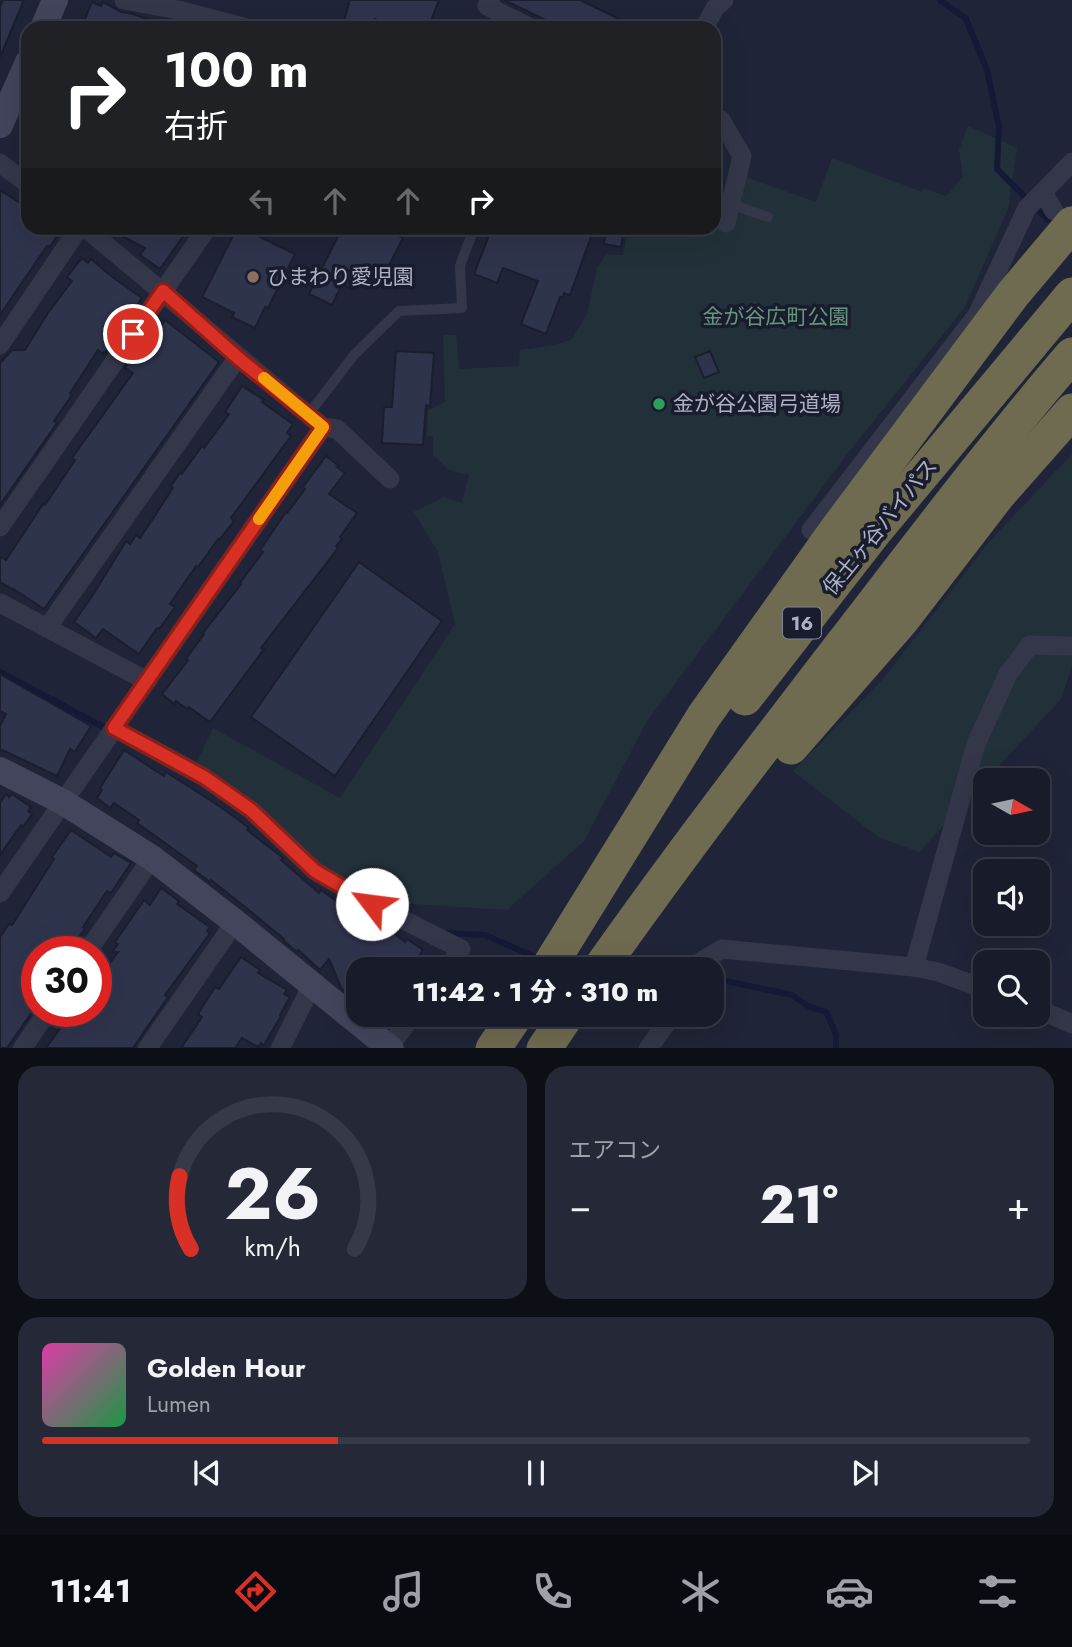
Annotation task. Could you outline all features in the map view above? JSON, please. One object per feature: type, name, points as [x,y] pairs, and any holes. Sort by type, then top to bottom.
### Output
[{"type":"highway","points":[[555,957],[704,716],[838,528],[1005,305],[1063,217]]},
{"type":"highway","name":"保土ヶ谷バイパス","points":[[556,957],[712,740],[804,620],[1072,295]]},
{"type":"highway","name":"保土ヶ谷バイパス","points":[[608,957],[761,751],[954,500],[1072,355]]},
{"type":"highway","points":[[646,903],[761,780],[892,631],[998,495],[1072,411]]},
{"type":"highway","points":[[493,1048],[508,1027]]},
{"type":"highway","points":[[544,1048],[559,1027]]},
{"type":"street","points":[[46,21],[55,0]]},
{"type":"street","points":[[124,0],[174,19]]},
{"type":"street","points":[[490,0],[487,6],[517,21]]},
{"type":"street","points":[[708,21],[715,8],[724,0]]},
{"type":"street","points":[[0,125],[21,78]]},
{"type":"street","points":[[721,120],[742,156],[728,213]]},
{"type":"street","points":[[811,530],[977,314],[1027,208],[1072,162]]},
{"type":"street","points":[[0,163],[21,179]]},
{"type":"street","points":[[1044,192],[1063,217]]},
{"type":"street","points":[[0,345],[74,235]]},
{"type":"street","points":[[94,235],[315,421],[337,429],[390,479]]},
{"type":"street","points":[[0,527],[202,235]]},
{"type":"street","points":[[47,628],[238,358]]},
{"type":"street","points":[[0,893],[147,681],[315,421]]},
{"type":"street","points":[[0,603],[147,681]]},
{"type":"street","points":[[914,967],[976,744],[1009,674],[1030,645],[1072,646]]},
{"type":"street","points":[[114,728],[204,777],[251,810],[315,871],[372,904],[461,949],[455,957]]},
{"type":"street","points":[[0,770],[63,802],[152,858],[390,1048],[405,1027]]},
{"type":"street","points":[[99,936],[152,858]]},
{"type":"street","points":[[148,1048],[235,922]]},
{"type":"street","points":[[709,957],[722,949],[914,967],[973,985]]},
{"type":"street","points":[[280,1048],[312,985]]},
{"type":"street","points":[[1050,1014],[1072,1024]]},
{"type":"street","points":[[22,1048],[37,1027]]},
{"type":"street","points":[[648,1048],[663,1027]]},
{"type":"lane","points":[[728,213],[768,217]]},
{"type":"lane","points":[[315,421],[354,355],[399,311],[462,308],[460,266],[471,235]]},
{"type":"green space","name":"金が谷広町公園","points":[[968,126],[1017,148],[1008,209],[965,307],[848,453],[647,721],[584,841],[507,910],[382,902],[317,864],[243,792],[196,764],[213,728],[340,798],[455,624],[438,552],[413,512],[444,497],[462,503],[469,475],[449,470],[433,455],[433,436],[427,436],[428,410],[445,402],[443,335],[456,335],[459,369],[519,366],[520,350],[571,340],[587,314],[597,268],[606,254],[623,255],[627,235],[721,235],[721,210],[735,209],[743,176],[816,202],[832,158],[922,192],[924,188],[946,196],[963,177],[959,150]]},
{"type":"green space","points":[[1072,454],[1072,667],[1061,699],[997,768],[973,768],[973,794],[919,852],[878,837],[793,771],[883,679],[989,542]]},
{"type":"building","points":[[3,0],[24,0],[0,57],[0,7]]},
{"type":"building","points":[[350,0],[439,0],[431,21],[344,21]]},
{"type":"building","points":[[504,0],[580,0],[624,21],[548,21]]},
{"type":"building","points":[[92,2],[101,6],[103,2],[121,12],[152,21],[84,21]]},
{"type":"building","points":[[0,190],[21,204],[21,235],[58,235],[50,247],[47,246],[0,315]]},
{"type":"building","points":[[120,235],[184,235],[160,269],[140,255],[145,248]]},
{"type":"building","points":[[233,235],[256,235],[295,254],[255,328],[232,317],[234,313],[202,297]]},
{"type":"building","points":[[338,235],[397,235],[403,238],[382,279],[364,270],[354,290],[342,284],[332,305],[309,294]]},
{"type":"building","points":[[489,235],[592,235],[570,295],[564,293],[563,297],[560,297],[546,334],[521,324],[538,281],[503,268],[497,283],[474,274]]},
{"type":"building","points":[[605,235],[623,235],[621,247],[604,244]]},
{"type":"building","points":[[82,258],[88,263],[91,259],[142,298],[105,353],[98,350],[54,421],[57,423],[0,505],[0,363],[12,350],[25,350],[72,281],[67,277]]},
{"type":"building","points":[[165,320],[219,362],[44,609],[0,582],[0,557],[6,560],[43,504],[45,505],[75,460],[72,458],[133,373],[125,368],[142,344],[147,346]]},
{"type":"building","points":[[396,351],[434,353],[430,406],[426,405],[423,445],[382,443],[384,407],[392,407]]},
{"type":"building","points":[[710,351],[719,372],[704,378],[695,357]]},
{"type":"building","points":[[242,386],[293,424],[287,433],[291,436],[231,518],[234,521],[198,567],[196,566],[170,604],[175,607],[139,654],[103,629],[96,638],[74,622],[126,541],[130,544],[136,535],[140,538],[180,473],[182,474],[202,446],[204,448],[229,414],[225,412]]},
{"type":"building","points":[[326,456],[345,473],[329,494],[357,513],[340,537],[342,539],[336,546],[338,548],[261,648],[264,649],[210,722],[189,707],[187,709],[176,701],[174,704],[162,694],[188,660],[186,659],[203,633],[241,584],[263,552],[260,550]]},
{"type":"building","points":[[359,562],[442,621],[335,776],[251,717]]},
{"type":"building","points":[[0,674],[91,726],[75,752],[70,749],[57,776],[0,749],[0,726],[6,714],[0,711]]},
{"type":"building","points":[[124,750],[164,776],[166,772],[222,808],[249,828],[247,830],[283,858],[281,860],[319,893],[321,890],[376,929],[381,923],[405,942],[407,939],[423,950],[418,957],[346,957],[344,990],[329,959],[320,970],[211,880],[210,882],[194,870],[197,866],[137,823],[139,820],[114,803],[110,808],[97,798],[102,790],[100,788]]},
{"type":"building","points":[[6,794],[9,797],[12,794],[31,807],[28,811],[32,814],[0,855],[0,803]]},
{"type":"building","points":[[71,830],[111,857],[114,853],[131,863],[111,893],[107,891],[80,936],[21,936],[22,1027],[7,1048],[0,1048],[0,937],[9,924],[12,925],[54,859],[52,857]]},
{"type":"building","points":[[161,888],[179,901],[177,904],[210,927],[207,931],[210,933],[165,995],[168,997],[133,1048],[46,1048],[61,1027],[112,1027],[112,960],[118,952],[112,952],[118,944],[115,942],[144,900],[150,905]]},
{"type":"building","points":[[241,957],[260,970],[258,973],[287,990],[284,994],[290,997],[264,1045],[261,1043],[258,1047],[242,1038],[235,1048],[181,1048],[202,1017],[198,1014],[215,987],[219,989]]},
{"type":"waterway","points":[[940,0],[966,19],[987,70],[999,127],[997,169],[1048,220]]},
{"type":"waterway","points":[[0,672],[109,730]]},
{"type":"waterway","points":[[447,933],[485,935],[535,957]]},
{"type":"waterway","points":[[724,981],[792,995],[808,1006],[826,1012],[836,1034],[836,1048]]},
{"type":"slow traffic","points":[[259,519],[323,427],[264,378]]},
{"type":"place","name":"ひまわり愛児園","points":[[253,277]]},
{"type":"place","name":"金が谷公園弓道場","points":[[659,404]]},
{"type":"route","points":[[133,334],[163,291],[238,358],[323,427],[114,728],[204,777],[251,810],[315,871],[372,904]]}]
